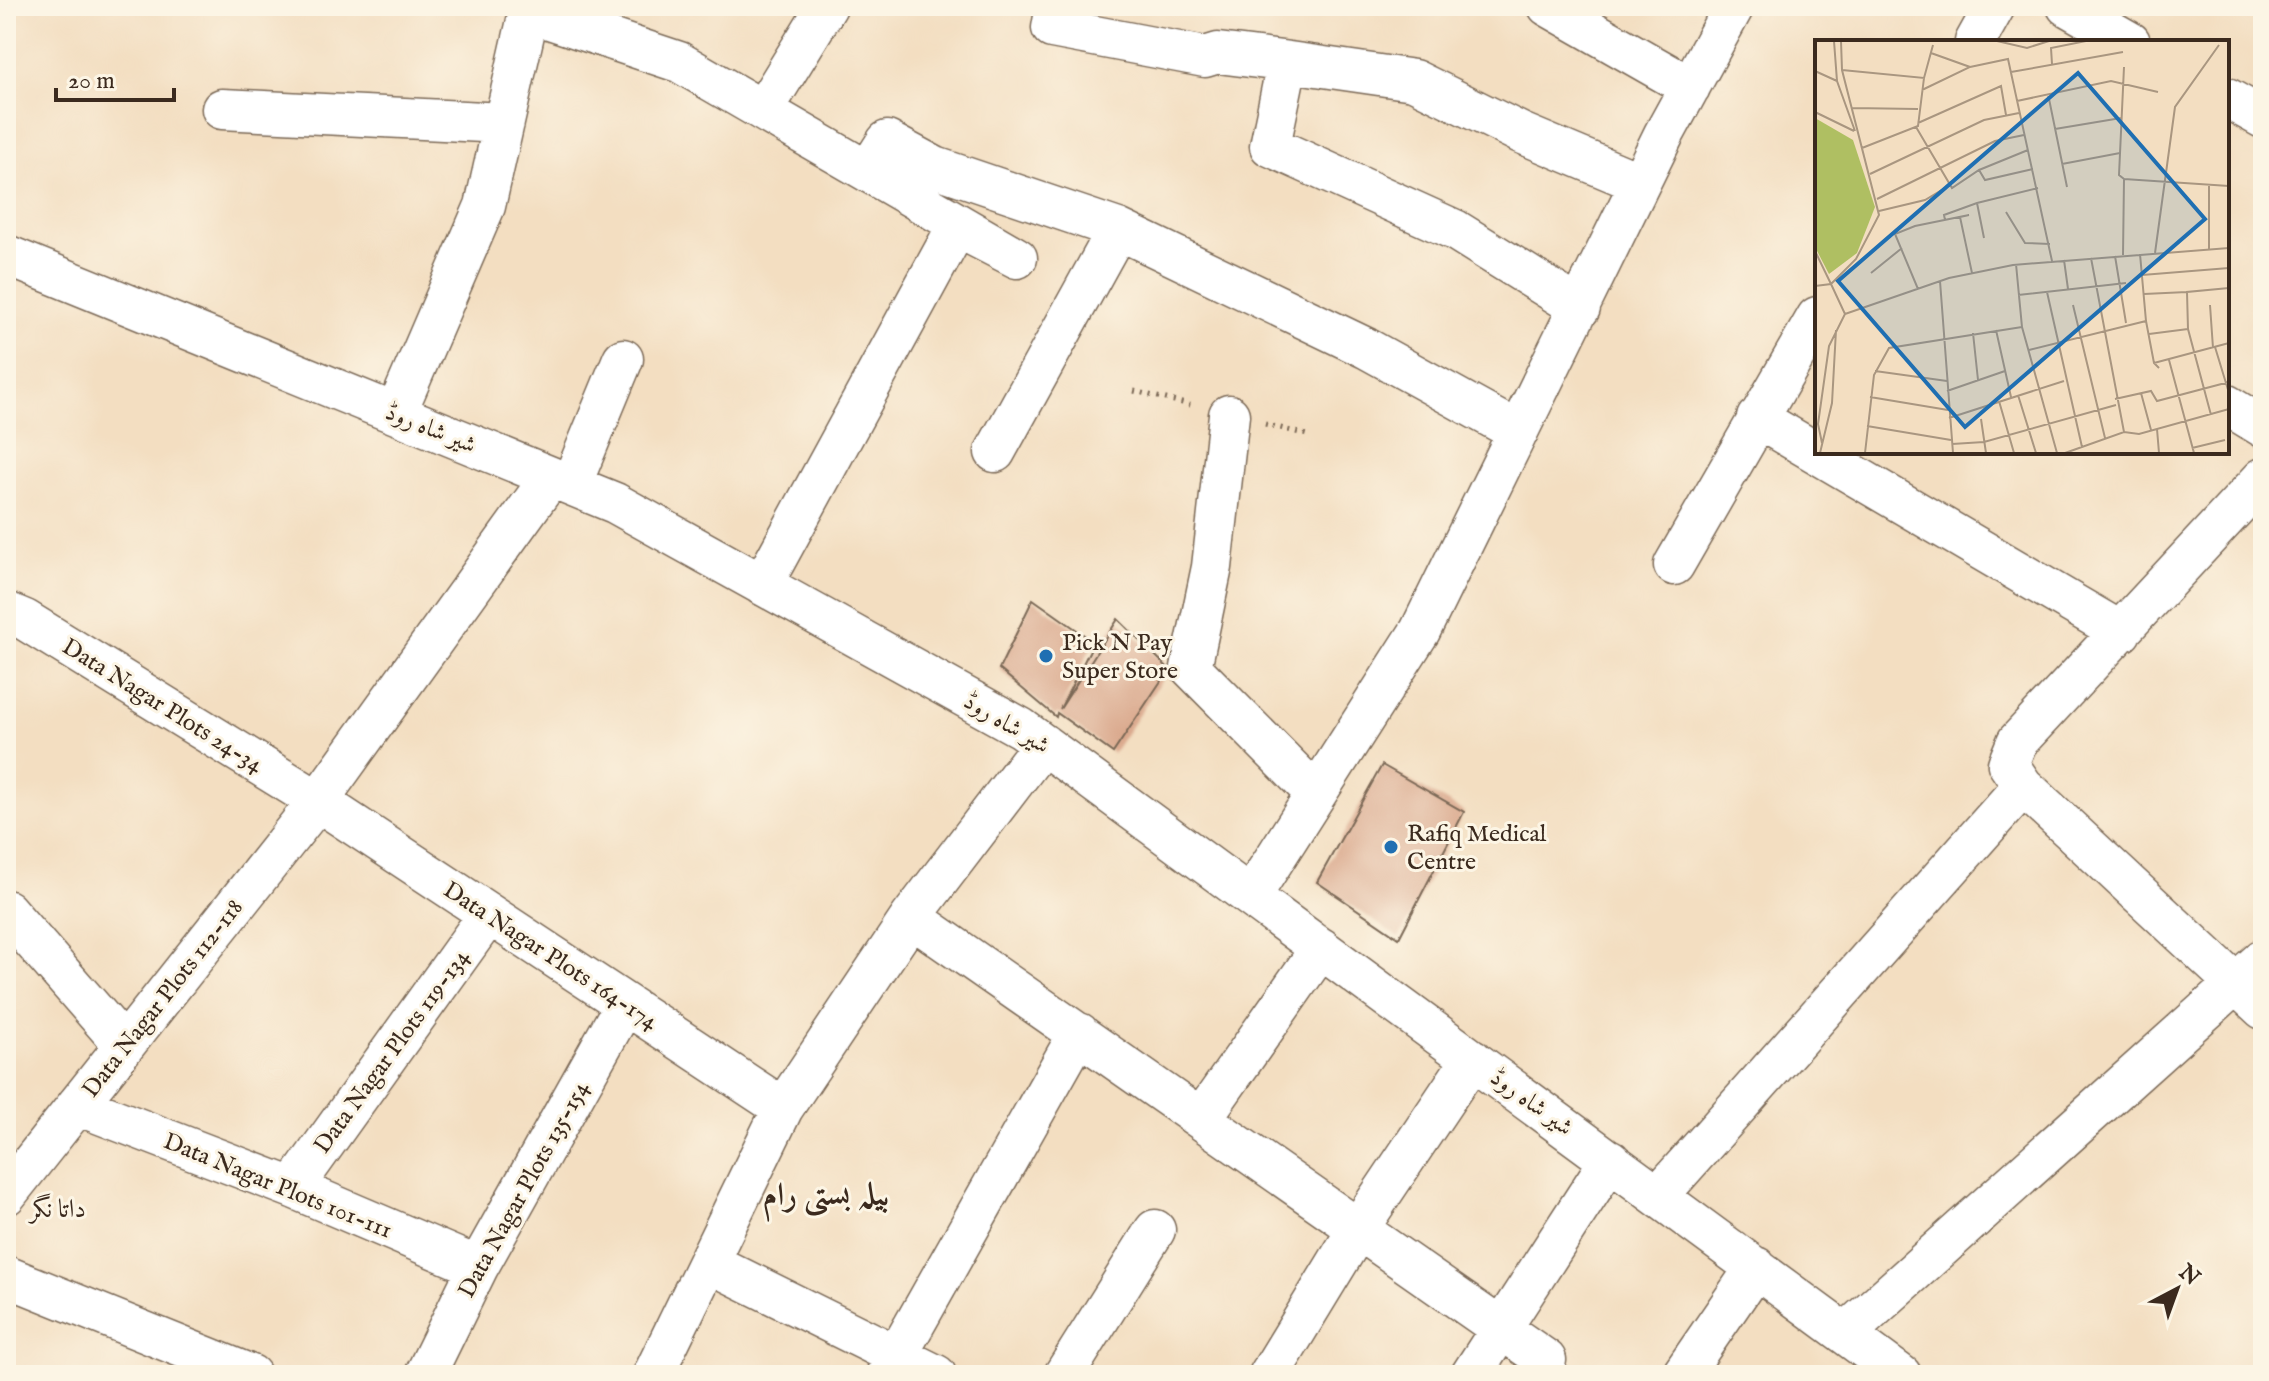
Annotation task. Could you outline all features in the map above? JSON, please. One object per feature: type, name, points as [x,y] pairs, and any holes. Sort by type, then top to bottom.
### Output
[{"type":"street","points":[[763,110],[827,6]]},
{"type":"street","points":[[1056,6],[1052,28],[1205,57],[1218,53],[1414,80],[1521,133],[1640,183]]},
{"type":"street","points":[[1548,6],[1690,87]]},
{"type":"street","points":[[1251,896],[1420,631],[1640,183],[1734,6]]},
{"type":"street","points":[[1976,40],[1995,6]]},
{"type":"street","points":[[2067,6],[2126,40]]},
{"type":"street","points":[[396,413],[485,206],[529,12],[679,62],[1017,258],[957,227],[762,585]]},
{"type":"street","points":[[1282,61],[1284,78],[1270,146],[1455,230],[1580,308]]},
{"type":"street","points":[[2229,99],[2263,118]]},
{"type":"street","points":[[222,109],[504,123]]},
{"type":"street","points":[[868,171],[887,141],[935,167],[1118,229],[1366,348],[1518,432]]},
{"type":"street","points":[[995,452],[1118,229]]},
{"type":"street","name":"شیر شاہ روڈ","points":[[6,255],[615,503],[1043,744],[1901,1375]]},
{"type":"street","points":[[1674,565],[1815,320]]},
{"type":"street","name":"Data Nagar Plots 112-118","points":[[6,1195],[318,801],[561,481],[623,359]]},
{"type":"street","points":[[2229,406],[2263,427]]},
{"type":"street","points":[[1229,415],[1212,567],[1191,668],[1316,794]]},
{"type":"street","points":[[1757,418],[1815,452]]},
{"type":"street","points":[[1818,454],[2121,632]]},
{"type":"street","points":[[1846,1333],[2254,983],[2023,786],[2008,764],[2017,742],[2263,478]]},
{"type":"street","name":"Data Nagar Plots 24-34","points":[[6,612],[25,620],[318,801]]},
{"type":"street","points":[[653,1375],[783,1108],[911,917],[1043,744]]},
{"type":"street","points":[[1659,1195],[2023,786]]},
{"type":"street","name":"Data Nagar Plots 164-174","points":[[318,801],[783,1108]]},
{"type":"street","points":[[6,910],[124,1045]]},
{"type":"street","name":"Data Nagar Plots 119-134","points":[[293,1188],[489,914]]},
{"type":"street","points":[[911,917],[1546,1360]]},
{"type":"street","points":[[1201,1119],[1321,948]]},
{"type":"street","name":"Data Nagar Plots 135-154","points":[[425,1375],[478,1267],[625,1004]]},
{"type":"street","points":[[892,1366],[1079,1033]]},
{"type":"street","points":[[1269,1375],[1358,1229],[1472,1059]]},
{"type":"street","name":"Data Nagar Plots 101-111","points":[[77,1105],[293,1188],[478,1267]]},
{"type":"street","points":[[1471,1375],[1610,1160]]},
{"type":"street","points":[[1064,1375],[1155,1230]]},
{"type":"street","points":[[708,1262],[892,1366],[936,1375]]},
{"type":"street","points":[[1682,1375],[1756,1267]]},
{"type":"street","points":[[6,1276],[251,1375]]},
{"type":"building","points":[[1033,599],[1094,642],[1060,709],[1118,619],[1169,669],[1113,753],[1057,713],[1056,717],[999,669]]},
{"type":"building","name":"Rafiq Medical Centre","points":[[1382,765],[1464,812],[1399,938],[1317,882]]},
{"type":"place","name":"Pick N Pay Super Store","points":[[1046,656]]},
{"type":"place","name":"Rafiq Medical Centre","points":[[1391,847]]},
{"type":"district","name":"بیلہ بستی رام","points":[[826,1194]]},
{"type":"district","name":"داتا نگر","points":[[58,1208]]}]
